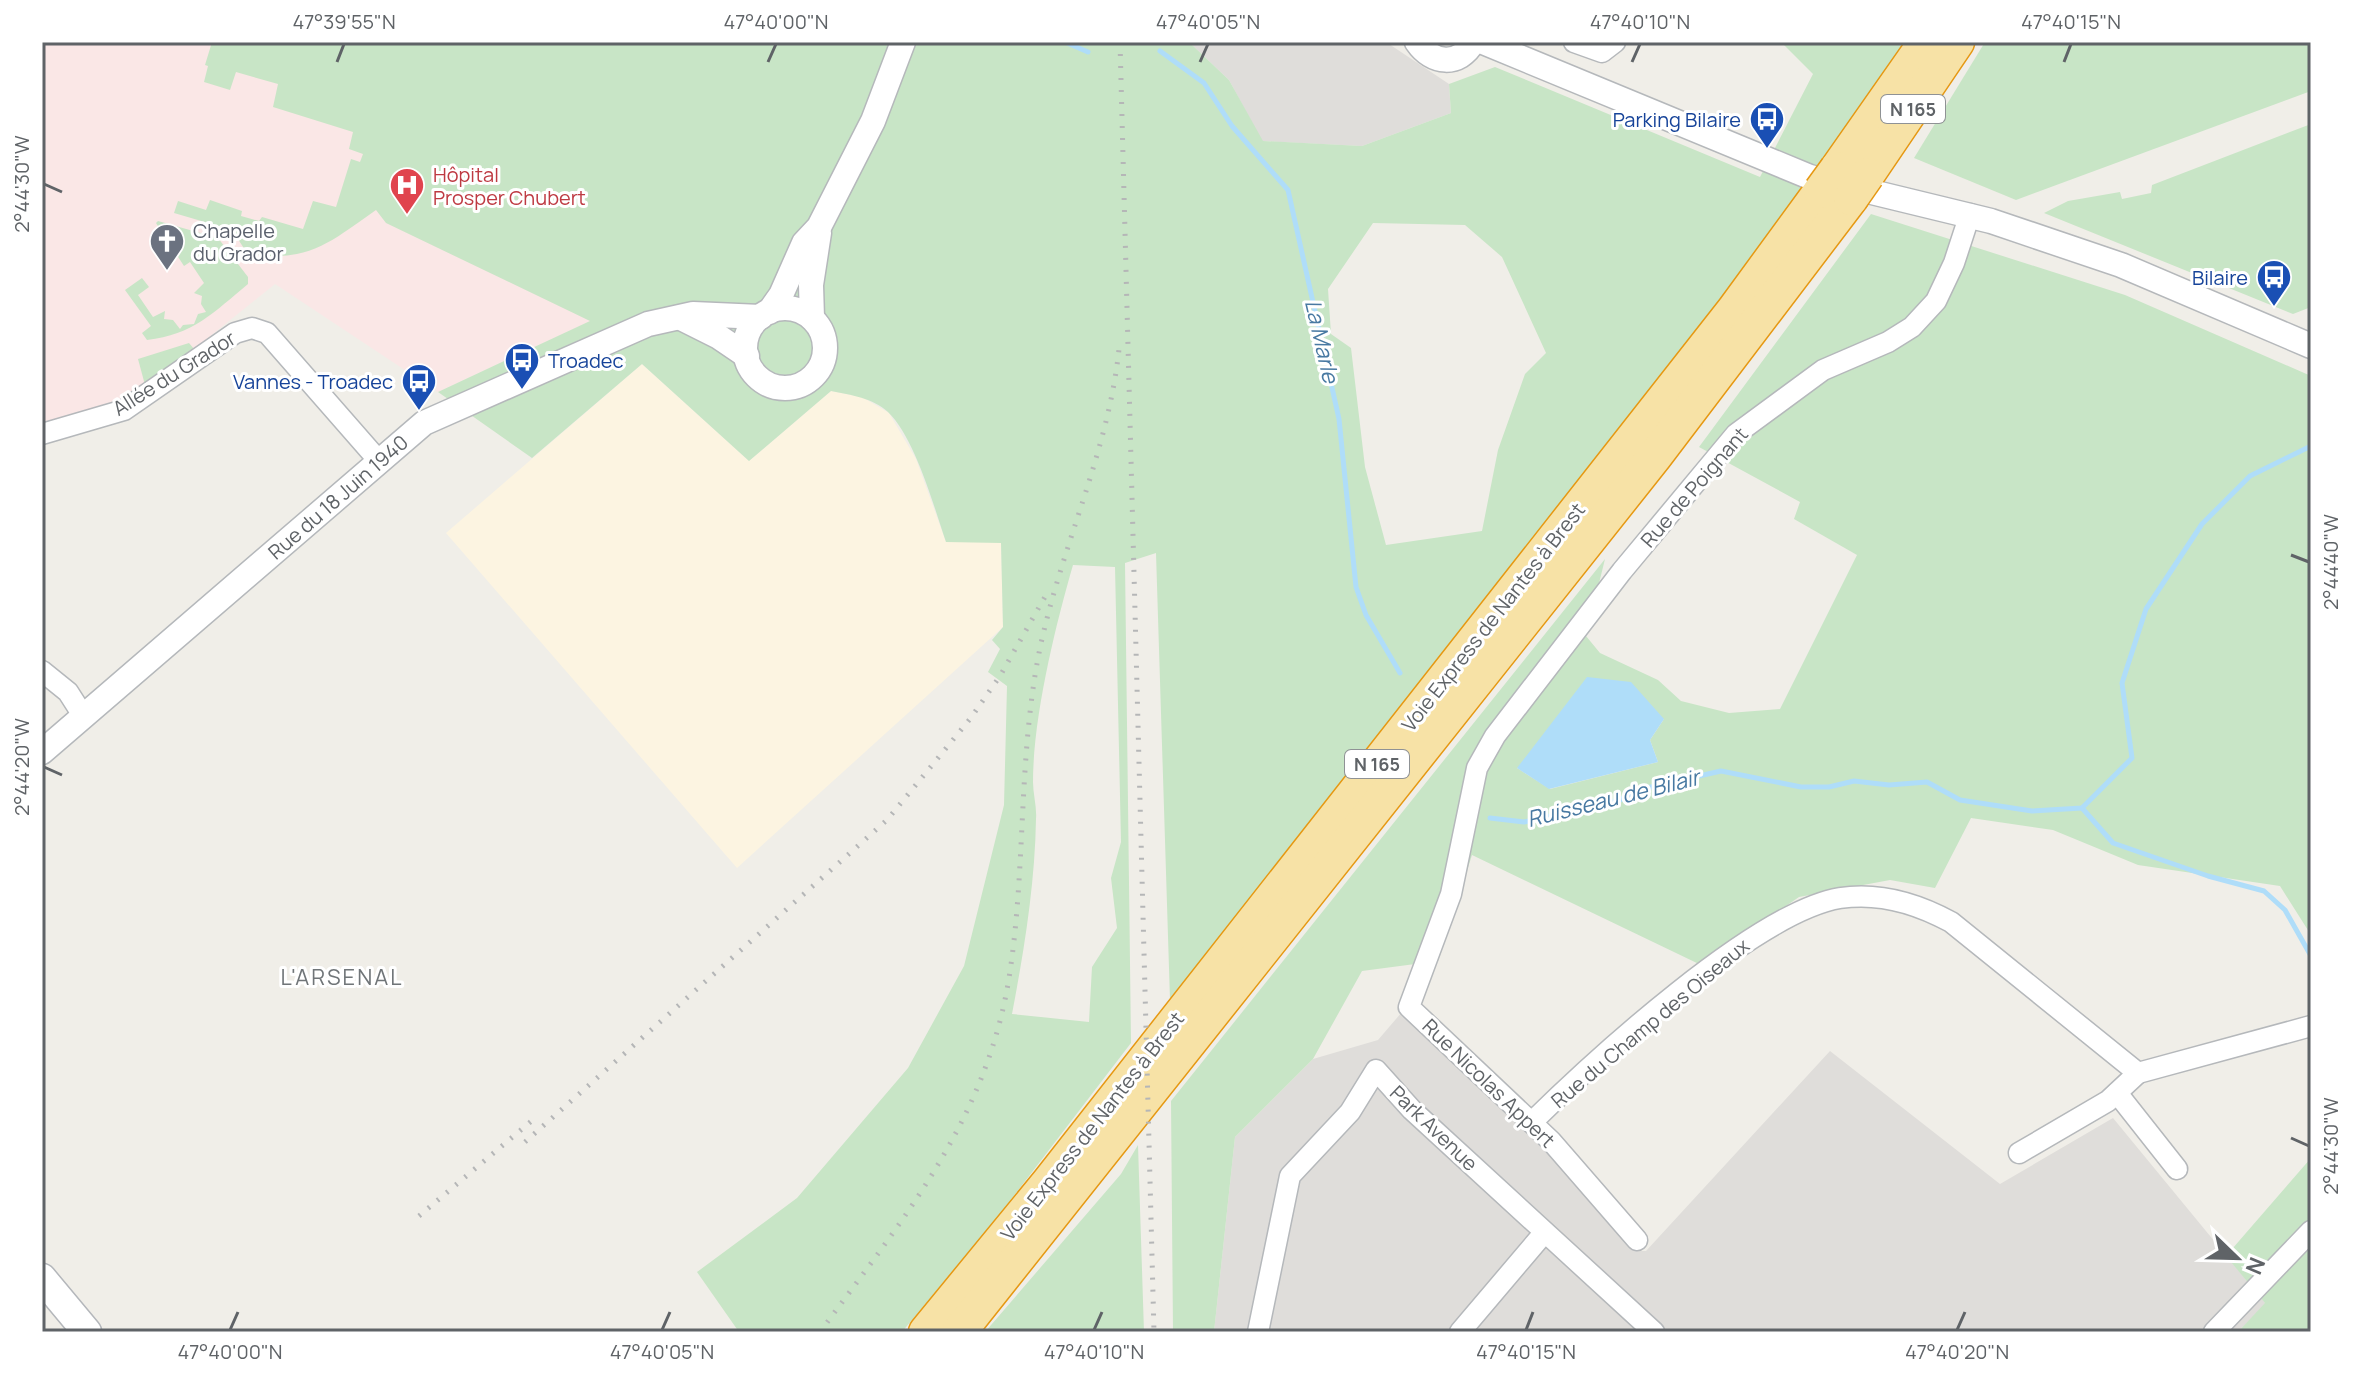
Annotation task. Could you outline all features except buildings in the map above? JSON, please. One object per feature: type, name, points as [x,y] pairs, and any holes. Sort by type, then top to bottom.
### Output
[{"type":"highway","name":"Voie Express de Nantes à Brest","points":[[959,1332],[1128,1124],[1645,469],[1844,183],[1926,42]]},
{"type":"highway","name":"Voie Express de Nantes à Brest","points":[[926,1332],[1049,1182],[1734,310],[1844,183],[1957,42]]},
{"type":"main road","points":[[42,1278],[87,1332]]},
{"type":"street","points":[[765,314],[791,308],[812,318],[822,332],[825,348],[822,365],[812,378],[789,387],[765,383],[754,374],[747,356],[747,335],[781,295],[804,243],[819,227],[873,121],[903,42]]},
{"type":"street","points":[[1417,42],[1425,54],[1441,61],[1457,59],[1473,42]]},
{"type":"street","points":[[1483,42],[1810,177],[1970,214],[2121,265],[2311,346]]},
{"type":"street","points":[[1574,42],[1602,52],[1615,42]]},
{"type":"street","name":"Rue de Poignant","points":[[1477,768],[1495,736],[1568,640],[1736,434],[1823,370],[1888,342],[1912,327],[1936,301],[1954,263],[1970,214]]},
{"type":"street","points":[[812,318],[811,285],[819,227]]},
{"type":"street","name":"Rue du 18 Juin 1940","points":[[42,752],[424,423],[447,410],[648,324],[693,314],[765,314]]},
{"type":"street","points":[[681,318],[719,337],[747,356]]},
{"type":"street","points":[[2278,331],[2311,328]]},
{"type":"street","name":"Allée du Grador","points":[[42,434],[119,412],[235,333],[261,330],[379,461]]},
{"type":"street","points":[[42,671],[68,692],[84,717]]},
{"type":"street","name":"Rue Nicolas Appert","points":[[1477,768],[1451,894],[1409,1007],[1532,1122],[1637,1240]]},
{"type":"street","name":"Rue du Champ des Oiseaux","points":[[1532,1122],[1743,943],[1795,915],[1840,898],[1884,898],[1925,908],[1951,922],[2138,1073]]},
{"type":"street","points":[[2019,1153],[2117,1093],[2138,1073],[2311,1026]]},
{"type":"street","name":"Park Avenue","points":[[1258,1332],[1290,1176],[1350,1112],[1376,1070],[1412,1110],[1654,1332]]},
{"type":"street","points":[[2117,1093],[2177,1169]]},
{"type":"street","points":[[2214,1332],[2311,1231]]},
{"type":"street","points":[[1460,1332],[1544,1233]]},
{"type":"shaded area","name":"Hôpital Prosper Chubert","points":[[42,42],[885,42],[692,274],[438,392],[275,284],[122,407],[42,429]]},
{"type":"shaded area","points":[[1189,42],[1386,42],[1449,84],[1451,113],[1362,146],[1262,141],[1229,80]]},
{"type":"shaded area","points":[[642,364],[749,461],[831,391],[862,397],[889,413],[916,459],[946,542],[1001,542],[1003,627],[737,868],[446,533]]},
{"type":"shaded area","points":[[1402,1012],[1539,1137],[1635,1251],[1646,1251],[1830,1051],[2000,1184],[2113,1118],[2266,1304],[2238,1332],[1214,1332],[1235,1137],[1313,1059],[1378,1040]]},
{"type":"green space","points":[[212,42],[1189,42],[1229,80],[1263,141],[1362,146],[1451,113],[1449,84],[1495,67],[1760,177],[1813,74],[1781,42],[1908,42],[1708,324],[1423,688],[1170,1000],[1156,553],[1125,563],[1131,1043],[1003,1210],[902,1332],[739,1332],[697,1272],[797,1198],[908,1068],[964,966],[1004,805],[1007,686],[988,672],[1000,649],[992,640],[1003,627],[1001,543],[946,542],[923,474],[898,424],[876,403],[831,391],[749,461],[642,364],[532,458],[438,392],[590,321],[386,223],[376,210],[330,241],[286,256],[247,253],[232,230],[174,213],[178,201],[206,210],[210,200],[242,211],[241,216],[259,221],[262,217],[303,229],[313,201],[336,207],[351,159],[360,162],[363,154],[349,149],[353,132],[273,107],[278,84],[236,72],[230,90],[204,82],[208,66],[205,65]],"holes":[[[1373,223],[1465,225],[1502,257],[1546,353],[1525,374],[1498,450],[1482,531],[1386,545],[1365,467],[1351,348],[1331,334],[1328,289]],[[1073,565],[1115,567],[1121,842],[1111,878],[1117,928],[1092,967],[1089,1022],[1012,1014],[1034,868],[1036,814],[1033,782],[1037,730],[1052,644]]]},
{"type":"green space","points":[[1985,42],[2311,42],[2311,91],[2016,200],[1914,158]]},
{"type":"green space","points":[[2311,124],[2311,307],[2293,314],[2044,213],[2068,201],[2120,192],[2122,199],[2151,193],[2152,185]]},
{"type":"green space","points":[[1871,214],[2125,295],[2311,376],[2311,935],[2280,886],[2138,865],[2053,830],[1971,818],[1935,888],[1890,880],[1799,897],[1701,965],[1472,855],[1438,961],[1362,971],[1313,1059],[1235,1137],[1214,1332],[1173,1332],[1171,1101],[1605,559],[1586,636],[1600,653],[1658,680],[1681,701],[1729,713],[1780,709],[1857,555],[1794,519],[1800,502],[1699,447]],"holes":[[[1664,719],[1650,740],[1658,762],[1550,789],[1517,768]]]},
{"type":"green space","points":[[158,221],[218,238],[248,277],[248,284],[202,321],[177,333],[147,340],[142,333],[151,326],[125,290],[142,278],[149,287],[138,295],[153,317],[165,311],[164,319],[173,320],[180,329],[183,325],[194,324],[198,314],[206,312],[201,304],[202,296],[194,293],[204,283],[190,262],[184,266],[156,223]]},
{"type":"green space","points":[[189,343],[194,349],[145,385],[138,359]]},
{"type":"green space","points":[[1138,1145],[1144,1332],[985,1332],[1121,1174]]},
{"type":"green space","points":[[2311,1158],[2311,1332],[2238,1332],[2265,1303],[2226,1256]]},
{"type":"water","points":[[1587,677],[1631,682],[1664,719],[1650,740],[1658,762],[1549,789],[1517,768]]},
{"type":"waterway","name":"La Marle","points":[[1065,42],[1088,52]]},
{"type":"waterway","name":"La Marle","points":[[1160,51],[1204,83],[1232,126],[1288,190],[1339,419],[1356,587],[1366,615],[1400,673]]},
{"type":"waterway","name":"Ruisseau de Bilair","points":[[1490,818],[1524,822],[1620,800],[1638,790],[1721,771],[1801,787],[1829,787],[1854,781],[1889,785],[1927,782],[1960,800],[2032,811],[2082,808],[2132,758],[2122,683],[2146,609],[2202,524],[2250,476],[2311,446]]},
{"type":"waterway","points":[[2082,808],[2113,843],[2208,876],[2264,891],[2285,910],[2311,956]]},
{"type":"railway","points":[[1120,42],[1154,1332]]},
{"type":"railway","points":[[820,1332],[937,1166],[961,1123],[998,1030],[1014,938],[1028,734],[1039,653],[1105,426],[1119,349]]},
{"type":"railway","points":[[525,1142],[887,820],[970,719],[1000,676],[1046,595]]},
{"type":"railway","points":[[419,1216],[535,1118]]},
{"type":"place","name":"Parking Bilaire","points":[[1767,150]]},
{"type":"place","name":"Hôpital Prosper Chubert","points":[[407,216]]},
{"type":"place","name":"Chapelle du Grador","points":[[167,272]]},
{"type":"place","name":"Bilaire","points":[[2274,308]]},
{"type":"place","name":"Troadec","points":[[522,391]]},
{"type":"place","name":"Vannes - Troadec","points":[[419,412]]},
{"type":"district","name":"L'ARSENAL","points":[[342,977]]}]
